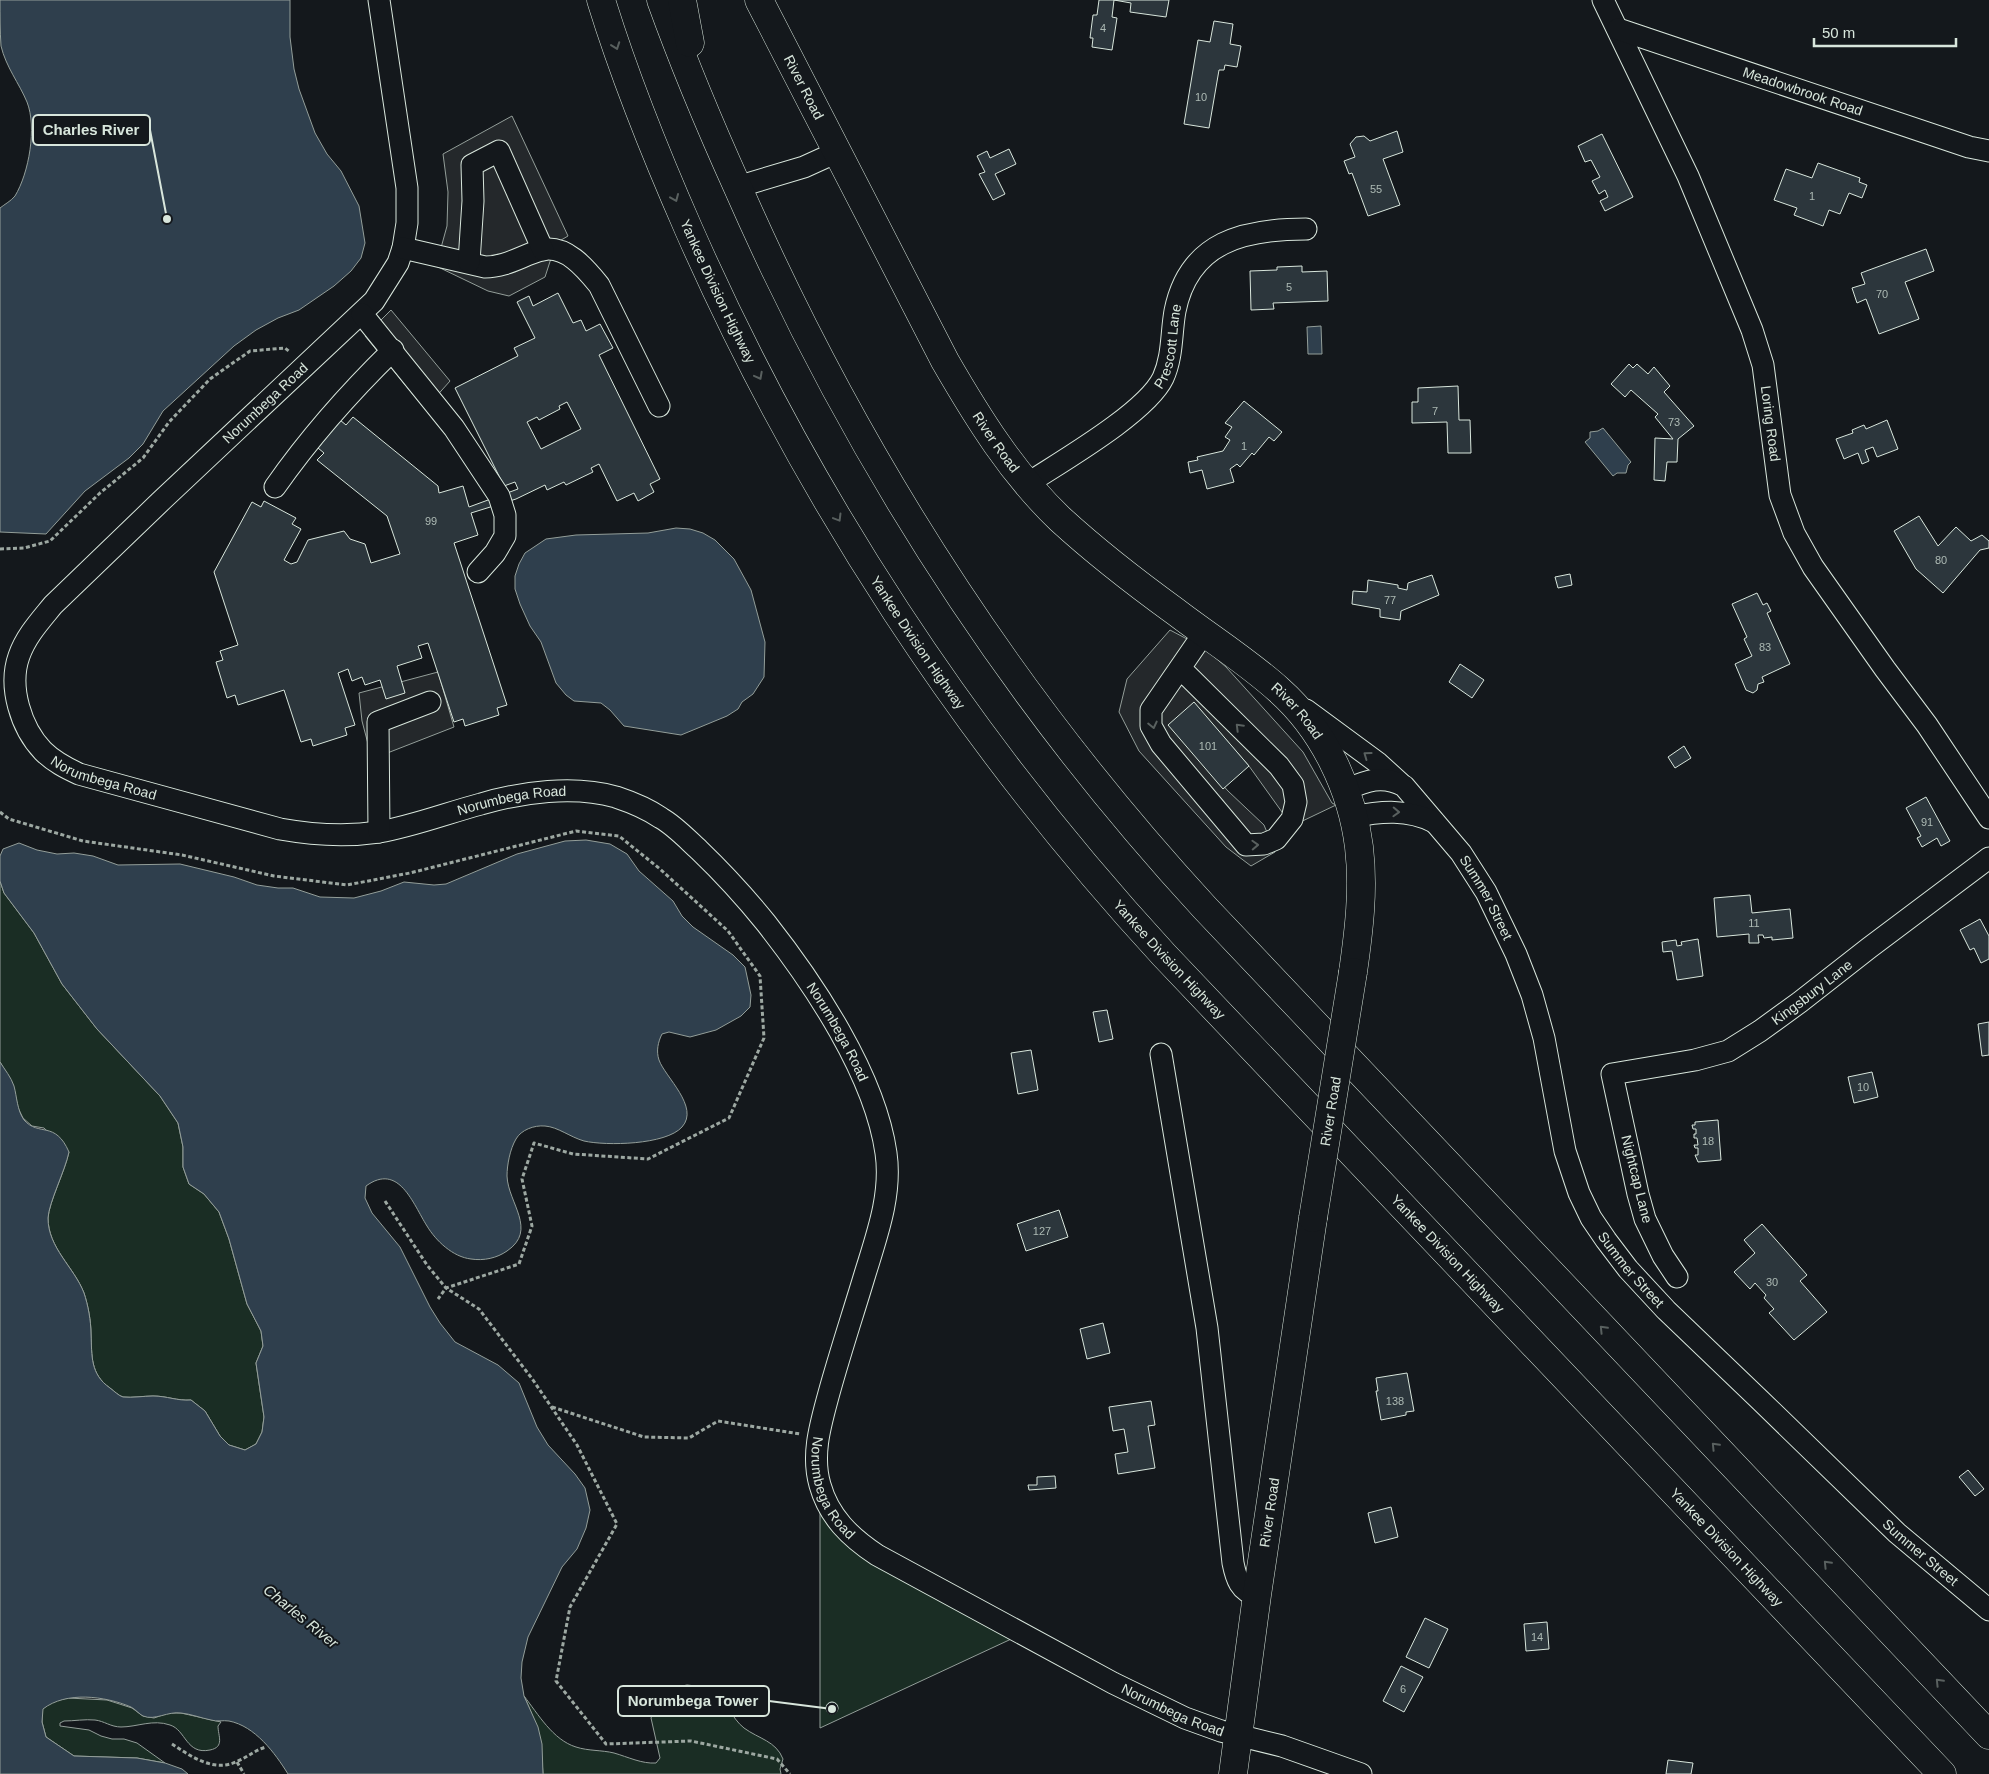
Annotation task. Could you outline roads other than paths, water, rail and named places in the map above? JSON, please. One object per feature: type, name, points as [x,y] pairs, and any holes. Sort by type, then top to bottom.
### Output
[{"type":"main road","name":"Yankee Division Highway","points":[[601,0],[643,120],[683,217],[738,337],[784,425],[846,532],[902,620],[953,695],[1026,794],[1116,902],[1164,955],[1942,1774]]},
{"type":"main road","points":[[661,0],[700,103],[780,282],[811,345],[895,496],[989,641],[1040,711],[1087,772],[1204,908],[1989,1735]]},
{"type":"main road","points":[[682,0],[700,103]]},
{"type":"main road","name":"River Road","points":[[759,0],[950,370],[995,442],[1027,484],[1081,537],[1145,589],[1279,690],[1314,729],[1331,759],[1345,790],[1353,818],[1359,846],[1362,887],[1359,932],[1313,1218],[1257,1595],[1233,1774]]},
{"type":"street","name":"Norumbega Road","points":[[379,0],[407,188],[407,224],[398,264],[374,301],[362,314],[53,605],[26,640],[18,657],[15,679],[17,699],[22,718],[32,738],[59,765],[79,774],[280,829],[335,836],[379,832],[512,797],[588,792],[615,797],[661,818],[681,833],[751,904],[805,977],[847,1046],[873,1104],[886,1153],[888,1182],[882,1215],[831,1386],[818,1437],[816,1462],[820,1484],[825,1499],[840,1526],[877,1555],[1136,1695],[1205,1726],[1275,1744],[1361,1774]]},
{"type":"street","name":"Loring Road","points":[[1603,0],[1688,176],[1752,330],[1762,365],[1780,495],[1794,533],[1813,567],[1885,669],[1928,725],[1989,818]]},
{"type":"street","name":"Meadowbrook Road","points":[[1618,29],[1989,151]]},
{"type":"street","points":[[469,262],[473,201],[472,165],[499,152],[543,250]]},
{"type":"street","points":[[737,187],[795,170],[837,152]]},
{"type":"street","name":"Prescott Lane","points":[[1027,484],[1128,416],[1150,397],[1163,378],[1172,345],[1175,310],[1186,281],[1202,259],[1224,242],[1259,231],[1306,229]]},
{"type":"street","points":[[403,248],[484,267],[498,266],[543,250],[558,251],[574,258],[587,269],[599,285],[659,406]]},
{"type":"street","points":[[362,314],[393,350],[454,428],[499,496],[505,515],[505,536],[495,552],[478,572]]},
{"type":"street","points":[[275,487],[313,435],[365,377],[393,350]]},
{"type":"street","points":[[1180,668],[1279,766],[1293,785],[1296,802],[1292,820],[1276,839],[1264,844],[1246,845],[1161,744],[1151,726],[1151,710],[1204,633]]},
{"type":"street","name":"Summer Street","points":[[1279,690],[1378,763],[1404,786],[1461,852],[1516,954],[1532,995],[1544,1038],[1565,1151],[1579,1193],[1591,1218],[1628,1269],[1666,1310],[1897,1533],[1989,1610]]},
{"type":"street","points":[[379,832],[378,722],[430,702]]},
{"type":"street","points":[[1345,790],[1377,779],[1395,782],[1404,786]]},
{"type":"street","points":[[1353,818],[1386,812],[1400,812],[1437,823]]},
{"type":"street","name":"Kingsbury Lane","points":[[1612,1074],[1695,1060],[1728,1051],[1760,1032],[1989,858]]},
{"type":"street","points":[[1161,1054],[1207,1328],[1233,1563],[1238,1580],[1244,1591],[1257,1595]]},
{"type":"street","name":"Nightcap Lane","points":[[1612,1074],[1645,1219],[1663,1256],[1677,1277]]},
{"type":"water","points":[[0,0],[290,0],[290,37],[294,69],[299,89],[315,133],[327,154],[341,171],[359,206],[365,243],[361,258],[351,271],[334,286],[299,310],[278,318],[256,330],[234,346],[163,411],[143,444],[129,458],[85,491],[46,534],[0,532],[0,208],[15,196],[20,186],[28,163],[31,124],[27,102],[6,61],[1,46]]},
{"type":"water","points":[[1321,326],[1322,354],[1308,354],[1307,327]]},
{"type":"water","points":[[1603,428],[1631,462],[1626,473],[1617,473],[1613,476],[1585,442],[1590,438],[1590,432]]},
{"type":"water","points":[[676,528],[690,529],[703,533],[715,540],[734,559],[751,590],[765,642],[764,677],[753,694],[742,702],[738,709],[727,716],[681,735],[624,726],[601,703],[574,701],[566,695],[556,683],[541,642],[530,626],[515,589],[515,576],[525,553],[546,539],[576,535],[648,533]]},
{"type":"water","points":[[586,840],[610,844],[627,854],[639,871],[673,901],[682,916],[693,927],[733,955],[745,967],[751,995],[750,1007],[741,1016],[716,1030],[690,1037],[669,1032],[662,1034],[658,1057],[662,1067],[680,1092],[684,1101],[687,1110],[686,1119],[682,1127],[674,1133],[650,1141],[620,1144],[584,1141],[555,1128],[545,1126],[532,1127],[524,1131],[514,1143],[509,1157],[507,1172],[509,1186],[521,1225],[520,1234],[516,1243],[507,1251],[490,1258],[476,1260],[464,1258],[440,1243],[431,1232],[410,1197],[396,1182],[387,1179],[378,1180],[366,1186],[365,1198],[372,1213],[400,1247],[440,1323],[455,1342],[498,1365],[519,1383],[537,1427],[548,1445],[575,1474],[585,1488],[590,1510],[586,1528],[577,1549],[562,1567],[528,1637],[522,1662],[521,1678],[524,1696],[538,1727],[542,1744],[543,1774],[288,1774],[256,1734],[238,1724],[229,1721],[213,1721],[181,1713],[148,1717],[121,1703],[86,1697],[52,1703],[43,1709],[42,1722],[46,1737],[74,1756],[137,1758],[165,1763],[182,1769],[188,1774],[0,1774],[0,1062],[13,1083],[24,1120],[35,1128],[53,1132],[64,1142],[69,1152],[49,1211],[49,1229],[52,1239],[84,1293],[90,1318],[93,1364],[103,1383],[123,1397],[158,1396],[191,1400],[205,1411],[220,1436],[229,1445],[245,1450],[256,1444],[262,1432],[264,1417],[256,1363],[263,1346],[261,1331],[247,1304],[229,1239],[219,1212],[204,1194],[189,1184],[183,1167],[183,1147],[178,1123],[160,1096],[97,1029],[62,984],[34,933],[4,893],[0,881],[0,856],[3,849],[19,843],[37,850],[57,854],[74,853],[93,856],[118,865],[180,864],[234,877],[257,885],[293,888],[320,897],[354,898],[381,891],[404,882],[434,885],[446,884],[517,854],[565,841]]},
{"type":"place","name":"Charles River","points":[[167,219]]},
{"type":"place","name":"Norumbega Tower","points":[[832,1709]]}]
